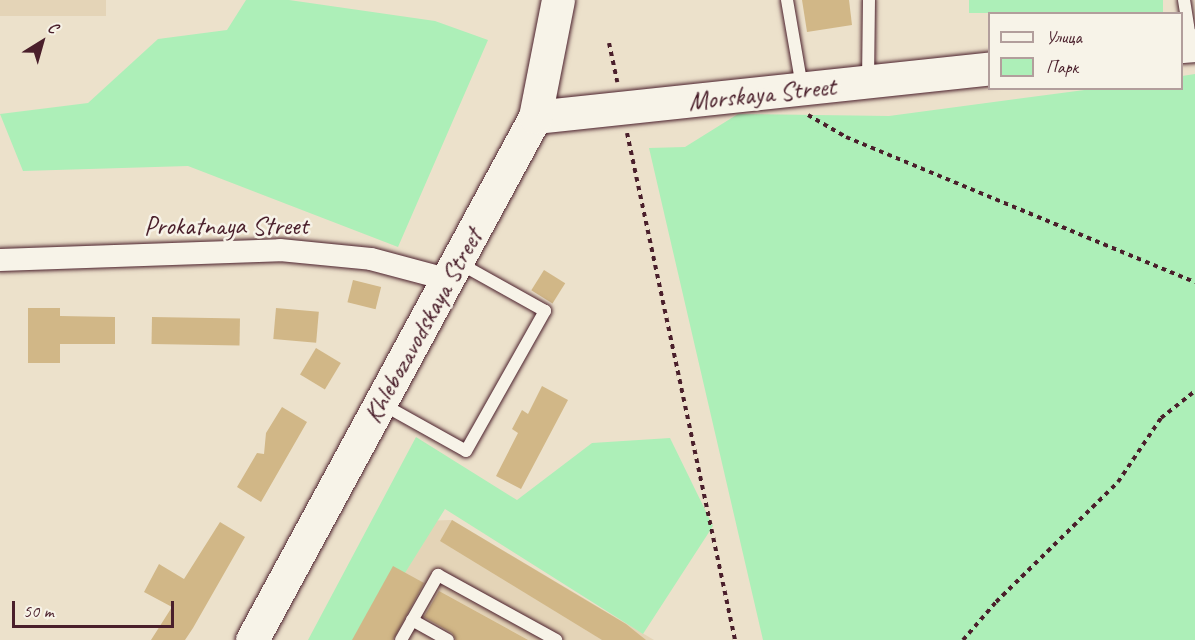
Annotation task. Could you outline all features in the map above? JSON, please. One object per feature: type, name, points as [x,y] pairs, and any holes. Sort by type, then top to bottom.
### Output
[{"type":"main road","name":"Khlebozavodskaya Street","points":[[252,640],[454,271],[535,117],[558,0]]},
{"type":"main road","name":"Morskaya Street","points":[[535,117],[622,110],[988,68]]},
{"type":"street","name":"Prokatnaya Street","points":[[0,260],[280,250],[371,259],[454,271]]},
{"type":"lane","points":[[787,0],[803,89]]},
{"type":"lane","points":[[868,82],[869,0]]},
{"type":"lane","points":[[1184,0],[1189,46]]},
{"type":"lane","points":[[381,403],[466,451],[545,311],[454,271]]},
{"type":"lane","points":[[401,640],[438,575],[556,640]]},
{"type":"lane","points":[[412,620],[448,640]]},
{"type":"path","points":[[609,43],[735,640]]},
{"type":"path","points":[[771,93],[846,137],[1195,282]]},
{"type":"path","points":[[963,640],[996,602],[1118,482],[1161,418],[1195,391]]},
{"type":"shaded area","points":[[0,0],[106,0],[106,16],[0,16]]},
{"type":"shaded area","points":[[452,520],[654,640],[352,640],[419,521]]},
{"type":"green space","points":[[246,0],[289,0],[435,21],[488,40],[398,247],[188,166],[23,171],[0,114],[88,103],[158,39],[227,30]]},
{"type":"green space","points":[[969,0],[1163,0],[1163,12],[969,13]]},
{"type":"green space","points":[[1195,74],[1195,640],[763,640],[649,148],[685,147],[738,114],[889,116],[1084,90],[1183,90],[1183,76]]},
{"type":"green space","points":[[416,437],[517,500],[592,443],[670,438],[713,526],[643,634],[445,509],[363,640],[308,640]]},
{"type":"building","points":[[802,0],[849,0],[852,25],[807,32]]},
{"type":"building","points":[[544,270],[565,283],[552,304],[531,290]]},
{"type":"building","points":[[353,280],[381,287],[376,309],[347,302]]},
{"type":"building","points":[[28,308],[60,308],[60,316],[115,317],[115,344],[60,344],[60,363],[28,363]]},
{"type":"building","points":[[276,308],[319,312],[316,343],[273,339]]},
{"type":"building","points":[[152,317],[240,319],[240,346],[152,344]]},
{"type":"building","points":[[316,348],[341,363],[325,390],[300,375]]},
{"type":"building","points":[[542,386],[568,400],[521,489],[496,476],[518,433],[512,429],[522,410],[528,414]]},
{"type":"building","points":[[282,407],[307,422],[261,502],[237,487],[257,453],[264,454],[266,433]]},
{"type":"building","points":[[452,520],[626,624],[646,640],[602,640],[440,541]]},
{"type":"building","points":[[220,522],[245,537],[193,628],[185,640],[151,640],[172,607],[144,592],[159,564],[184,579]]},
{"type":"building","points":[[393,566],[424,583],[393,640],[352,640]]},
{"type":"building","points":[[439,591],[528,640],[456,640],[452,633],[424,617]]}]
